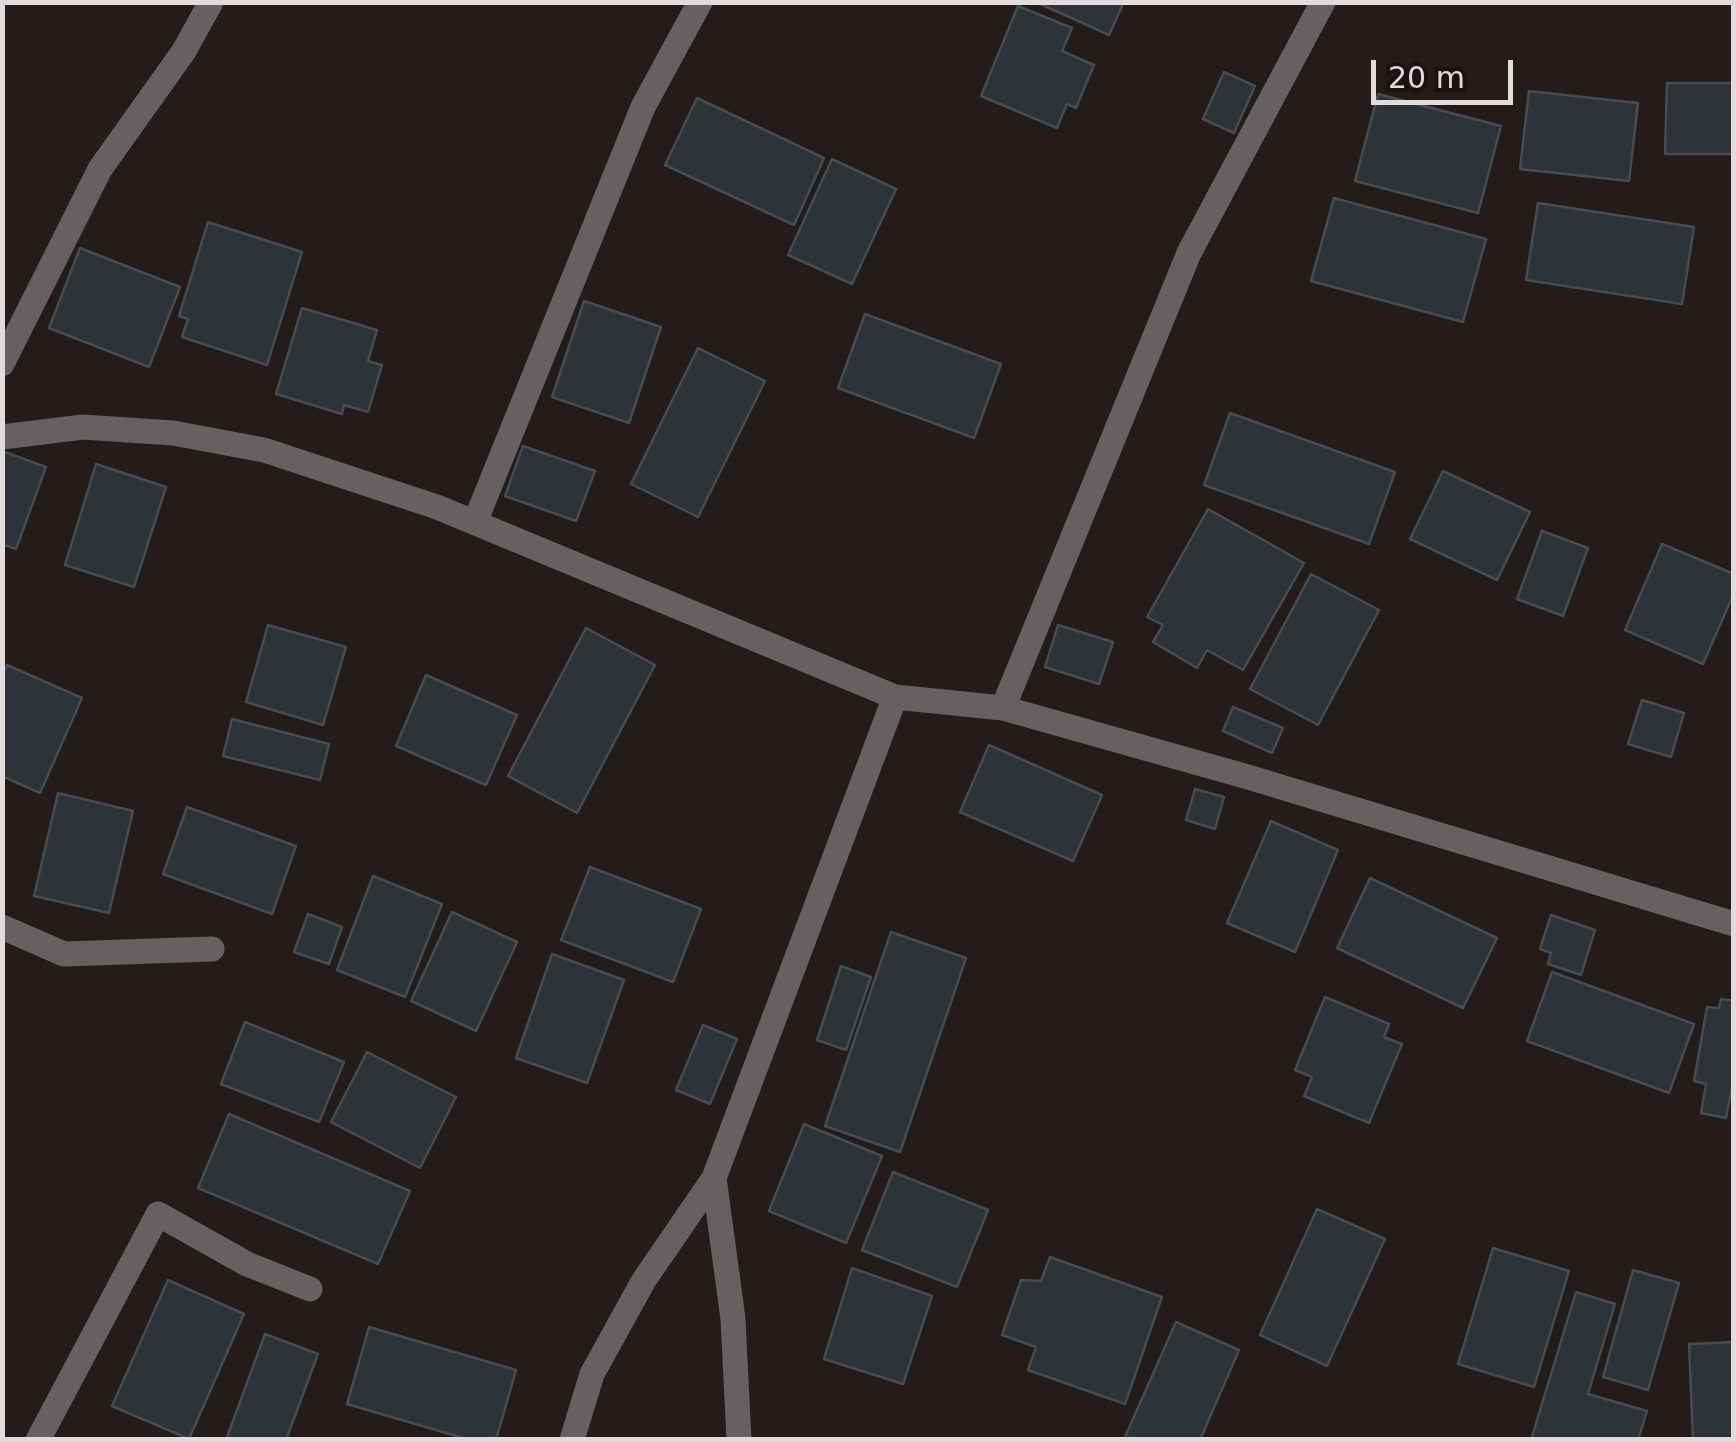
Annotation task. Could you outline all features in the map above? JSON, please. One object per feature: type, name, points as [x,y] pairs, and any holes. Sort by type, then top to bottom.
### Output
[{"type":"street","points":[[2,364],[100,169],[184,51],[212,2]]},
{"type":"street","points":[[475,522],[643,107],[700,2]]},
{"type":"street","points":[[1003,708],[1189,252],[1324,2]]},
{"type":"street","points":[[2,437],[83,427],[173,433],[264,450],[475,522],[895,697],[1003,708],[1248,777],[1734,924]]},
{"type":"street","points":[[572,1440],[592,1374],[609,1342],[644,1280],[714,1178],[895,697]]},
{"type":"street","points":[[2,926],[64,954],[212,948]]},
{"type":"street","points":[[714,1178],[733,1319],[738,1440]]},
{"type":"street","points":[[38,1440],[158,1214],[247,1264],[310,1288]]},
{"type":"building","points":[[1036,2],[1124,2],[1109,35]]},
{"type":"building","points":[[1018,6],[1072,28],[1062,51],[1094,65],[1076,108],[1067,104],[1057,128],[981,96]]},
{"type":"building","points":[[1224,72],[1255,86],[1234,133],[1203,119]]},
{"type":"building","points":[[1667,83],[1734,83],[1734,154],[1665,154]]},
{"type":"building","points":[[1529,91],[1638,103],[1629,181],[1520,169]]},
{"type":"building","points":[[1378,94],[1501,126],[1478,213],[1355,181]]},
{"type":"building","points":[[697,98],[824,158],[794,225],[665,165]]},
{"type":"building","points":[[832,159],[896,189],[852,284],[788,255]]},
{"type":"building","points":[[1334,198],[1486,239],[1463,322],[1311,281]]},
{"type":"building","points":[[1538,203],[1694,227],[1682,304],[1526,280]]},
{"type":"building","points":[[208,222],[302,252],[267,365],[182,337],[188,319],[179,316]]},
{"type":"building","points":[[80,248],[180,287],[149,367],[49,328]]},
{"type":"building","points":[[584,301],[661,327],[629,423],[552,397]]},
{"type":"building","points":[[302,308],[377,330],[368,361],[382,365],[368,412],[344,405],[342,414],[276,394]]},
{"type":"building","points":[[865,314],[1001,364],[974,438],[838,388]]},
{"type":"building","points":[[698,348],[765,381],[698,517],[631,484]]},
{"type":"building","points":[[1230,413],[1395,472],[1369,544],[1204,485]]},
{"type":"building","points":[[523,446],[595,471],[576,521],[505,496]]},
{"type":"building","points":[[2,451],[46,467],[16,549],[2,544]]},
{"type":"building","points":[[96,464],[166,487],[134,587],[65,565]]},
{"type":"building","points":[[1443,471],[1530,512],[1497,580],[1410,539]]},
{"type":"building","points":[[1208,509],[1304,563],[1243,670],[1207,650],[1197,668],[1153,642],[1163,625],[1147,617]]},
{"type":"building","points":[[1542,531],[1588,548],[1563,616],[1517,599]]},
{"type":"building","points":[[1662,544],[1734,574],[1734,593],[1703,664],[1625,630]]},
{"type":"building","points":[[1311,574],[1379,610],[1318,725],[1250,689]]},
{"type":"building","points":[[268,625],[346,647],[323,725],[246,702]]},
{"type":"building","points":[[1058,625],[1113,642],[1099,684],[1045,667]]},
{"type":"building","points":[[586,628],[655,665],[577,813],[508,776]]},
{"type":"building","points":[[7,665],[82,698],[40,793],[2,776],[2,675]]},
{"type":"building","points":[[426,675],[517,715],[486,785],[396,746]]},
{"type":"building","points":[[1642,700],[1684,713],[1671,757],[1628,744]]},
{"type":"building","points":[[1233,707],[1283,728],[1272,753],[1223,731]]},
{"type":"building","points":[[232,719],[329,744],[320,780],[223,756]]},
{"type":"building","points":[[989,745],[1102,795],[1073,861],[960,812]]},
{"type":"building","points":[[1195,789],[1224,797],[1215,829],[1186,820]]},
{"type":"building","points":[[58,793],[133,811],[109,913],[34,896]]},
{"type":"building","points":[[187,807],[296,846],[272,914],[163,874]]},
{"type":"building","points":[[1271,821],[1338,850],[1295,952],[1227,923]]},
{"type":"building","points":[[590,867],[701,909],[673,982],[561,940]]},
{"type":"building","points":[[373,876],[442,904],[405,997],[337,970]]},
{"type":"building","points":[[1370,878],[1497,938],[1463,1008],[1337,948]]},
{"type":"building","points":[[452,912],[517,942],[476,1031],[411,1001]]},
{"type":"building","points":[[308,914],[342,927],[329,964],[294,952]]},
{"type":"building","points":[[1551,915],[1595,930],[1581,975],[1548,964],[1551,953],[1540,949]]},
{"type":"building","points":[[891,932],[966,958],[900,1152],[825,1126]]},
{"type":"building","points":[[552,954],[624,980],[587,1083],[516,1058]]},
{"type":"building","points":[[841,966],[871,977],[846,1050],[817,1040]]},
{"type":"building","points":[[1552,972],[1694,1024],[1669,1093],[1527,1041]]},
{"type":"building","points":[[1325,997],[1389,1024],[1384,1037],[1402,1044],[1369,1123],[1304,1096],[1312,1077],[1295,1070]]},
{"type":"building","points":[[1721,999],[1734,1001],[1734,1076],[1726,1118],[1701,1113],[1706,1084],[1694,1081],[1707,1007],[1719,1008]]},
{"type":"building","points":[[245,1022],[344,1062],[319,1122],[221,1084]]},
{"type":"building","points":[[703,1025],[737,1039],[710,1104],[676,1090]]},
{"type":"building","points":[[367,1052],[456,1097],[420,1168],[331,1122]]},
{"type":"building","points":[[229,1114],[410,1191],[378,1264],[198,1188]]},
{"type":"building","points":[[804,1124],[882,1156],[846,1243],[769,1211]]},
{"type":"building","points":[[893,1172],[988,1210],[957,1287],[862,1250]]},
{"type":"building","points":[[1317,1209],[1385,1239],[1327,1366],[1260,1335]]},
{"type":"building","points":[[1493,1248],[1569,1271],[1534,1387],[1458,1364]]},
{"type":"building","points":[[1050,1257],[1162,1297],[1125,1404],[1028,1370],[1036,1347],[1002,1335],[1021,1280],[1041,1281]]},
{"type":"building","points":[[852,1268],[932,1296],[903,1384],[824,1359]]},
{"type":"building","points":[[1633,1270],[1679,1283],[1648,1390],[1603,1377]]},
{"type":"building","points":[[168,1280],[244,1314],[189,1439],[112,1406]]},
{"type":"building","points":[[1576,1292],[1615,1304],[1588,1394],[1647,1411],[1638,1440],[1531,1440]]},
{"type":"building","points":[[1176,1322],[1239,1350],[1200,1440],[1131,1440],[1125,1437]]},
{"type":"building","points":[[369,1327],[516,1370],[496,1440],[470,1440],[347,1404]]},
{"type":"building","points":[[265,1334],[318,1354],[286,1440],[226,1440]]},
{"type":"building","points":[[1734,1342],[1734,1440],[1693,1440],[1689,1344]]}]
